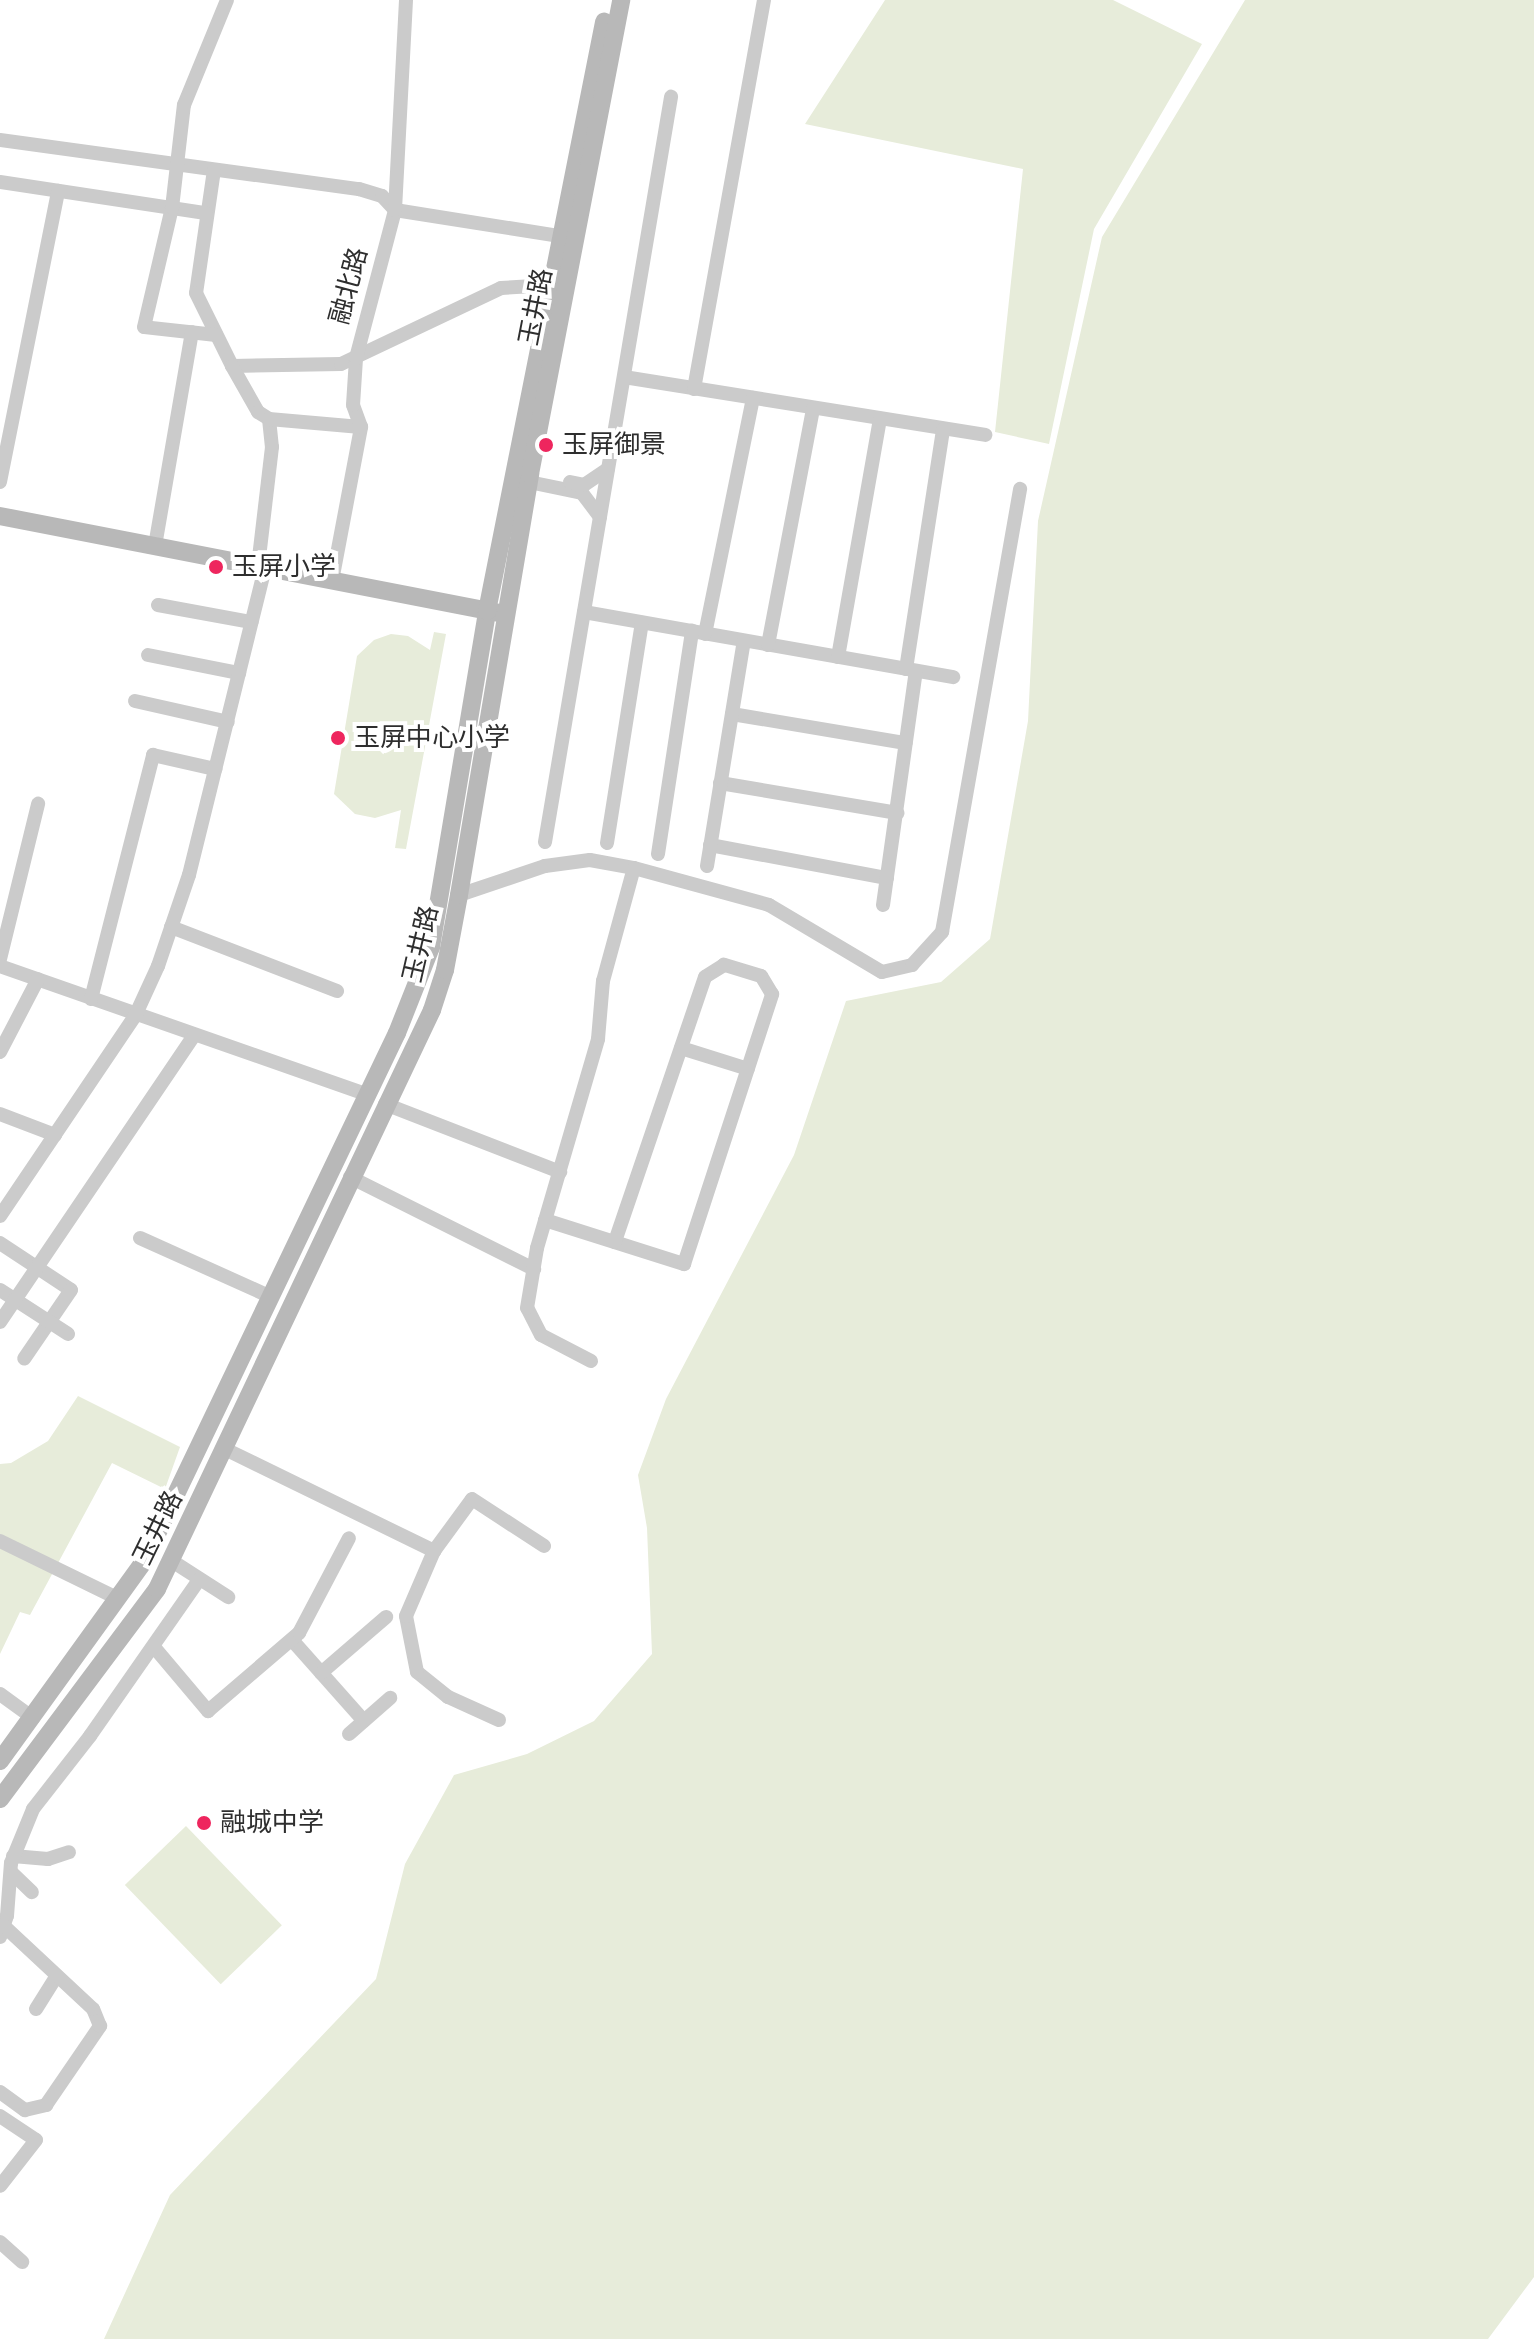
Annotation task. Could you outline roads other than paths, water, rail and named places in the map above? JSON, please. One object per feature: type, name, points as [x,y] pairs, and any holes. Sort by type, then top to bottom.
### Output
[{"type":"street","points":[[216,335],[144,327],[172,208],[184,105],[227,0]]},
{"type":"street","name":"融北路","points":[[332,581],[361,427],[353,405],[356,358],[395,210],[406,0]]},
{"type":"street","name":"玉井路","points":[[0,1761],[144,1561],[365,1094],[397,1033],[431,947],[496,613],[560,236],[609,0]]},
{"type":"street","name":"玉井路","points":[[0,1799],[157,1589],[350,1177],[432,1010],[445,970],[459,895],[496,613],[530,478],[621,0]]},
{"type":"street","points":[[694,389],[764,0]]},
{"type":"street","points":[[545,842],[671,97]]},
{"type":"street","points":[[0,140],[177,167],[359,189],[382,196],[395,210],[560,236]]},
{"type":"street","points":[[214,170],[196,293],[258,412],[269,419],[361,427]]},
{"type":"street","points":[[0,182],[206,213]]},
{"type":"street","points":[[0,482],[58,191]]},
{"type":"street","points":[[232,366],[341,364],[501,288],[551,285]]},
{"type":"street","points":[[155,546],[192,332]]},
{"type":"street","points":[[624,377],[985,435]]},
{"type":"street","points":[[658,854],[698,632],[753,398]]},
{"type":"street","points":[[768,645],[813,408]]},
{"type":"street","points":[[0,1216],[136,1014],[189,875],[228,722],[261,567],[272,447],[269,419]]},
{"type":"street","points":[[838,657],[880,419]]},
{"type":"street","points":[[883,905],[906,743],[911,670],[943,429]]},
{"type":"street","points":[[530,478],[584,485],[608,469]]},
{"type":"street","points":[[530,478],[582,493],[600,517]]},
{"type":"street","points":[[459,895],[545,866],[590,860],[634,868],[769,905],[882,972],[912,965],[942,932],[1020,489]]},
{"type":"street","points":[[0,516],[496,613]]},
{"type":"street","points":[[158,605],[251,622]]},
{"type":"street","points":[[584,612],[953,677]]},
{"type":"street","points":[[607,843],[642,623]]},
{"type":"street","points":[[707,866],[744,641]]},
{"type":"street","points":[[148,655],[239,673]]},
{"type":"street","points":[[135,701],[228,722]]},
{"type":"street","points":[[732,714],[906,743]]},
{"type":"street","points":[[91,999],[153,755],[215,769]]},
{"type":"street","points":[[720,783],[897,813]]},
{"type":"street","points":[[0,959],[38,804]]},
{"type":"street","points":[[710,845],[887,878]]},
{"type":"street","points":[[591,1361],[541,1335],[527,1308],[545,1220],[598,1039],[603,981],[634,868]]},
{"type":"street","points":[[171,927],[337,991]]},
{"type":"street","points":[[545,1220],[684,1264],[772,994],[761,976],[724,965],[705,977],[615,1242]]},
{"type":"street","points":[[0,966],[365,1094]]},
{"type":"street","points":[[0,1052],[38,979]]},
{"type":"street","points":[[0,1322],[194,1035]]},
{"type":"street","points":[[681,1048],[748,1069]]},
{"type":"street","points":[[385,1104],[560,1172]]},
{"type":"street","points":[[0,1114],[55,1135]]},
{"type":"street","points":[[350,1177],[534,1269]]},
{"type":"street","points":[[140,1238],[271,1297]]},
{"type":"street","points":[[0,1243],[71,1290],[24,1359]]},
{"type":"street","points":[[0,1290],[68,1334]]},
{"type":"street","points":[[225,1449],[434,1551]]},
{"type":"street","points":[[499,1720],[448,1697],[417,1672],[406,1616],[434,1551],[472,1499],[544,1546]]},
{"type":"street","points":[[154,1647],[208,1711],[271,1654],[284,1649],[292,1640],[313,1610],[349,1538]]},
{"type":"street","points":[[0,1541],[119,1599]]},
{"type":"street","points":[[172,1561],[228,1597]]},
{"type":"street","points":[[0,2092],[25,2110],[46,2105],[100,2026],[93,2009],[2,1932],[13,1856],[33,1809],[154,1647],[199,1580]]},
{"type":"street","points":[[321,1673],[386,1617]]},
{"type":"street","points":[[292,1640],[364,1721]]},
{"type":"street","points":[[0,1694],[33,1718]]},
{"type":"street","points":[[349,1734],[390,1698]]},
{"type":"street","points":[[13,1856],[48,1859],[69,1852]]},
{"type":"street","points":[[11,1872],[32,1892]]},
{"type":"street","points":[[36,2009],[57,1976]]},
{"type":"street","points":[[0,2116],[36,2140],[0,2186]]},
{"type":"street","points":[[0,2242],[22,2262]]},
{"type":"place","name":"玉屏御景","points":[[546,445]]},
{"type":"place","name":"玉屏小学","points":[[216,567]]},
{"type":"place","name":"玉屏中心小学","points":[[338,738]]},
{"type":"place","name":"融城中学","points":[[204,1823]]}]
